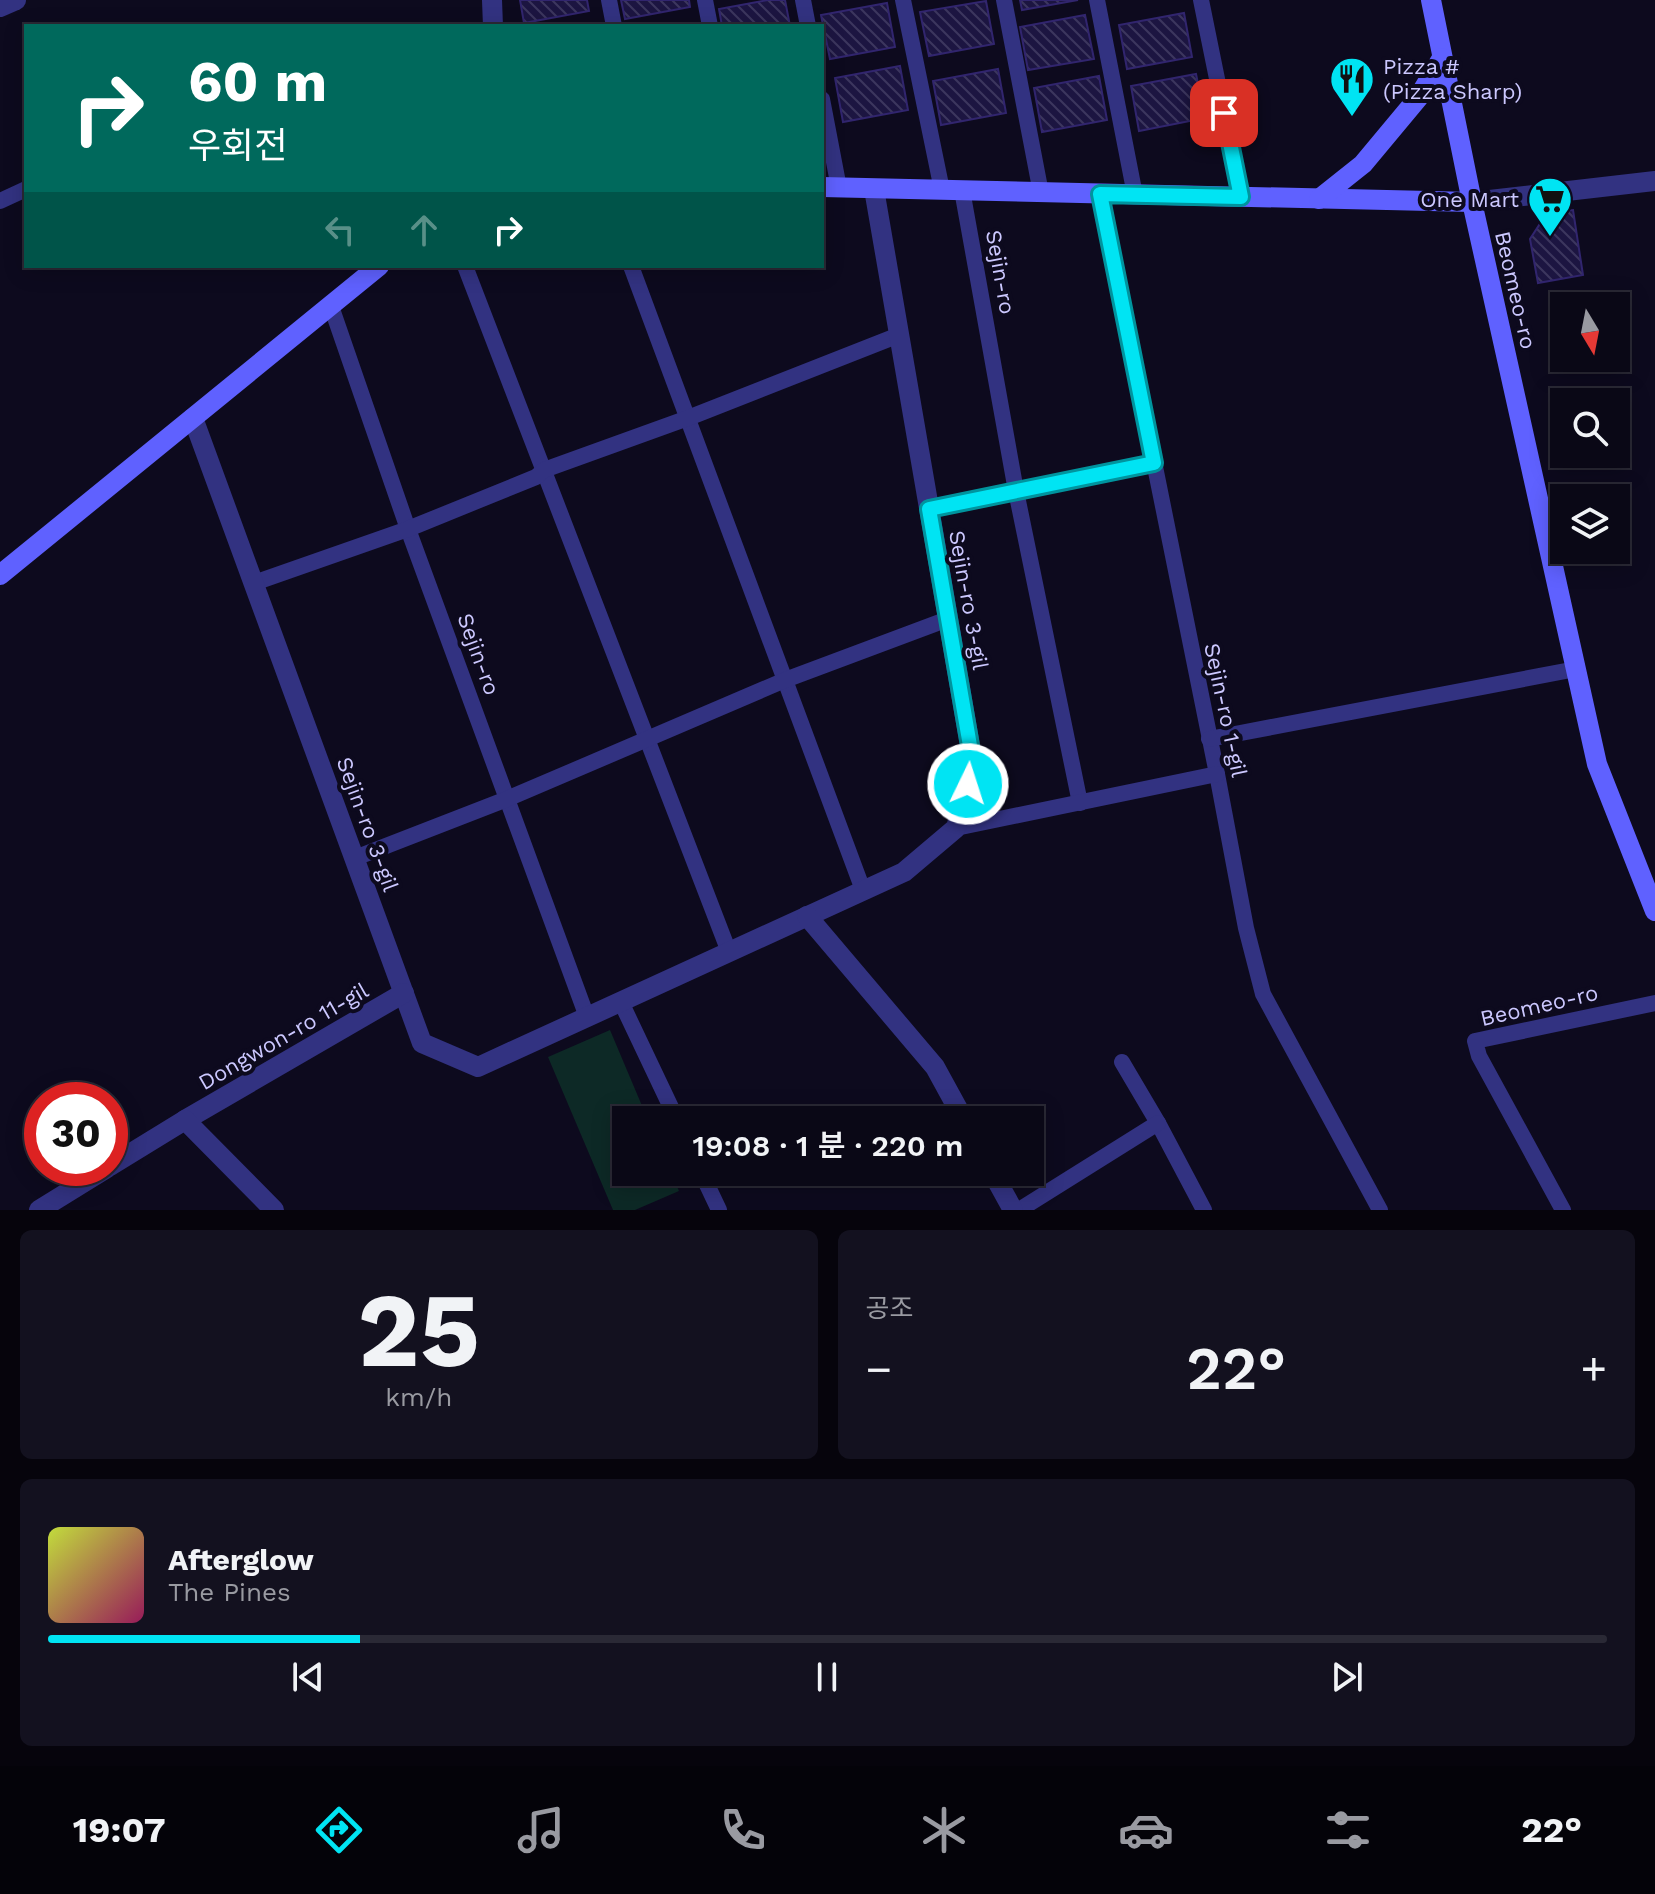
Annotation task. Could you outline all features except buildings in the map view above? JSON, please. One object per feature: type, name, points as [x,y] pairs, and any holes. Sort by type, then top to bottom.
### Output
[{"type":"main road","name":"Beomeo-ro","points":[[1431,0],[1472,202],[1597,764],[1655,911]]},
{"type":"main road","points":[[1319,199],[1363,164],[1418,98],[1442,58]]},
{"type":"main road","points":[[831,188],[1472,202]]},
{"type":"main road","points":[[0,575],[377,268]]},
{"type":"street","points":[[0,7],[16,0]]},
{"type":"street","points":[[492,0],[493,24]]},
{"type":"street","points":[[1472,202],[1655,181]]},
{"type":"street","name":"Sejin-ro 3-gil","points":[[193,418],[422,1043],[478,1067],[904,872],[956,828],[973,763],[874,189]]},
{"type":"street","points":[[807,916],[935,1067],[956,1106]]},
{"type":"street","name":"Dongwon-ro 11-gil","points":[[128,1155],[404,993]]},
{"type":"street","name":"Dongwon-ro 11-gil","points":[[185,1120],[274,1210]]},
{"type":"street","name":"Dongwon-ro 11-gil","points":[[39,1210],[78,1186]]},
{"type":"street","points":[[1000,1186],[1013,1210]]},
{"type":"lane","points":[[609,0],[614,24]]},
{"type":"lane","points":[[705,0],[710,24]]},
{"type":"lane","points":[[803,0],[808,24]]},
{"type":"lane","name":"Sejin-ro","points":[[903,0],[952,190],[1080,803]]},
{"type":"lane","points":[[1004,0],[1041,193]]},
{"type":"lane","points":[[1097,0],[1135,195]]},
{"type":"lane","points":[[1201,0],[1241,197]]},
{"type":"lane","points":[[824,119],[831,188]]},
{"type":"lane","points":[[0,201],[24,190]]},
{"type":"lane","name":"Sejin-ro 1-gil","points":[[1100,194],[1246,928],[1263,994],[1380,1210]]},
{"type":"lane","points":[[466,268],[729,952]]},
{"type":"lane","points":[[632,268],[863,890]]},
{"type":"lane","name":"Sejin-ro","points":[[331,306],[408,529],[587,1017]]},
{"type":"lane","points":[[254,583],[408,529],[536,477],[544,470],[688,418],[899,335]]},
{"type":"lane","points":[[929,509],[1154,463]]},
{"type":"lane","points":[[355,858],[507,799],[785,680],[948,619]]},
{"type":"lane","points":[[1209,739],[1576,669]]},
{"type":"lane","points":[[956,828],[1217,774]]},
{"type":"lane","points":[[621,1002],[670,1106]]},
{"type":"lane","name":"Beomeo-ro","points":[[1563,1210],[1479,1056],[1475,1041],[1655,1003]]},
{"type":"lane","points":[[1122,1062],[1204,1210]]},
{"type":"lane","points":[[1019,1210],[1158,1123]]},
{"type":"lane","points":[[708,1186],[719,1210]]},
{"type":"green space","points":[[610,1030],[642,1106],[612,1106],[612,1186],[677,1186],[679,1191],[635,1210],[613,1210],[548,1057]]},
{"type":"place","name":"Pizza # (Pizza Sharp)","points":[[1352,118]]},
{"type":"place","name":"One Mart","points":[[1550,238]]},
{"type":"route","points":[[968,784],[973,763],[929,509],[1154,463],[1100,194],[1241,197],[1224,113]]}]
